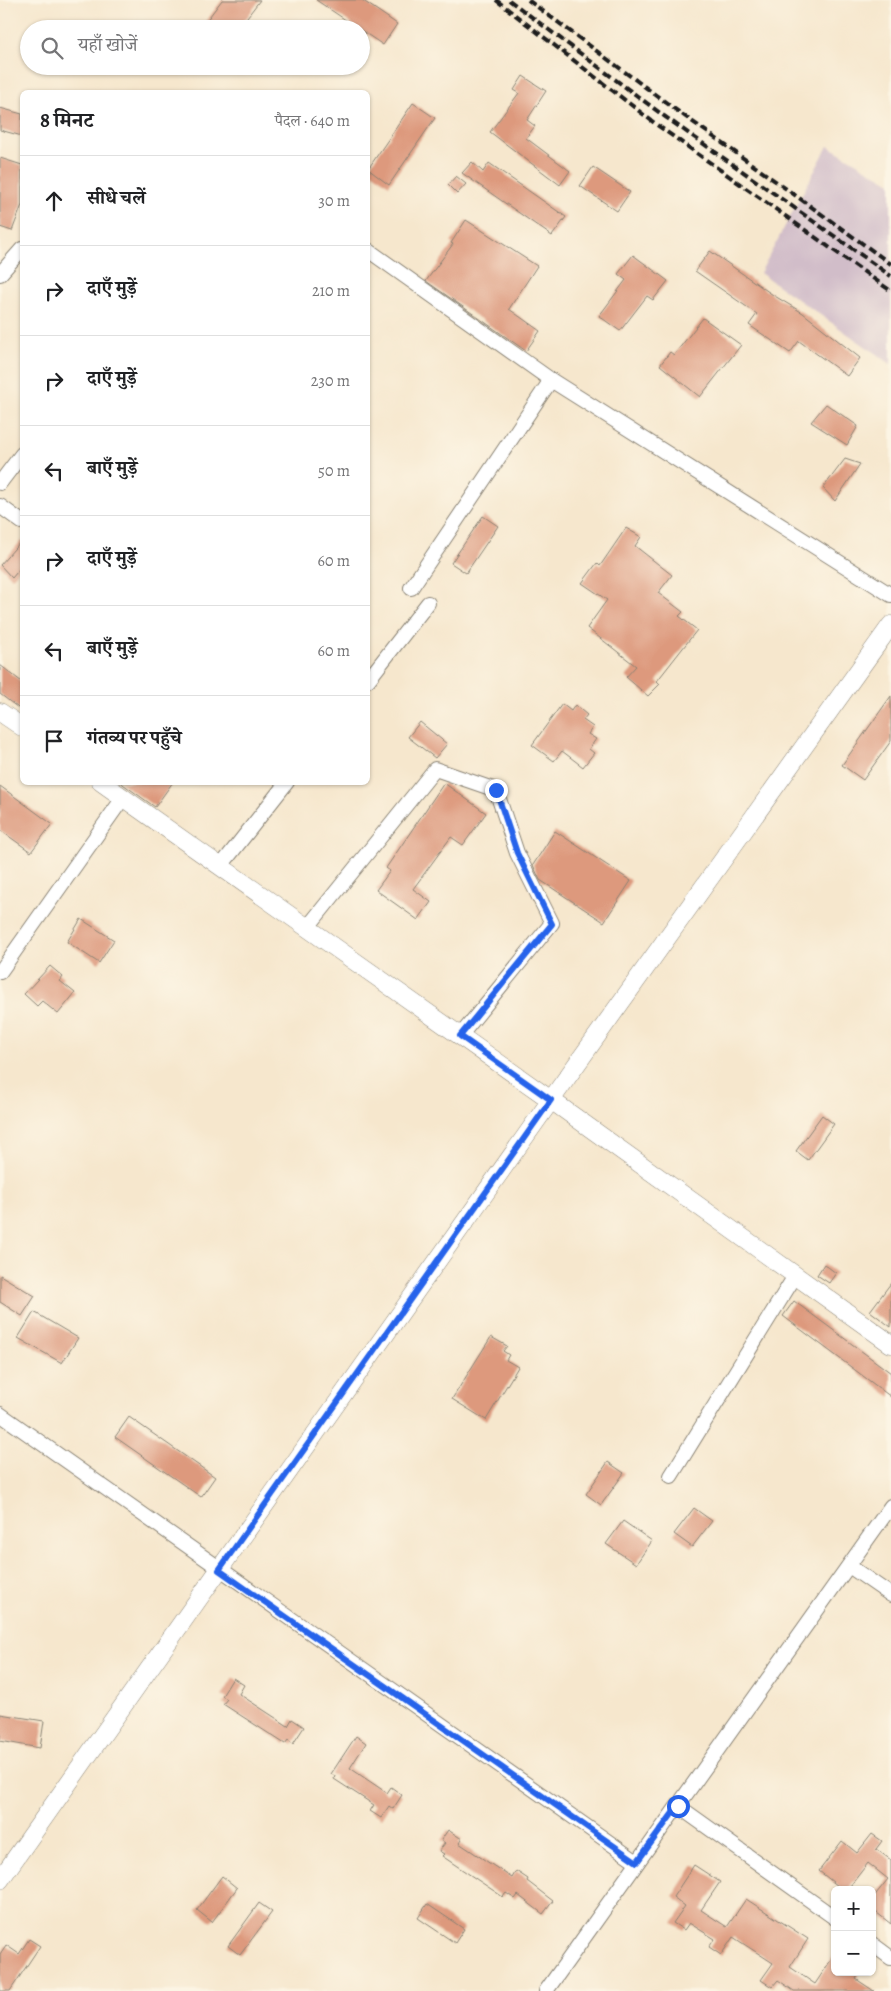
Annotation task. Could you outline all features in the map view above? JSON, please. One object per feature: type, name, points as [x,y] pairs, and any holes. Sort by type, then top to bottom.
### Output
[{"type":"street","points":[[0,274],[20,251]]},
{"type":"street","points":[[370,251],[550,380],[891,595]]},
{"type":"street","points":[[411,588],[550,380]]},
{"type":"street","points":[[0,483],[20,457]]},
{"type":"street","points":[[0,506],[20,521]]},
{"type":"street","points":[[370,677],[428,603]]},
{"type":"street","points":[[0,1880],[551,1100],[891,625]]},
{"type":"street","points":[[0,712],[20,727]]},
{"type":"street","points":[[308,928],[435,768],[496,790],[517,853],[552,924],[460,1036]]},
{"type":"street","points":[[104,785],[551,1100],[891,1344]]},
{"type":"street","points":[[220,867],[285,785]]},
{"type":"street","points":[[0,972],[123,798]]},
{"type":"street","points":[[671,1476],[796,1276]]},
{"type":"street","points":[[0,1414],[219,1570],[637,1862]]},
{"type":"street","points":[[551,1989],[637,1862],[891,1506]]},
{"type":"street","points":[[849,1566],[891,1595]]},
{"type":"street","points":[[678,1806],[831,1915]]},
{"type":"street","points":[[876,1947],[891,1958]]},
{"type":"shaded area","points":[[828,146],[891,183],[891,364],[760,273]]},
{"type":"building","points":[[222,0],[260,0],[245,20],[207,20]]},
{"type":"building","points":[[316,0],[362,0],[397,24],[383,45],[370,36],[370,20],[346,20]]},
{"type":"building","points":[[523,76],[546,91],[527,120],[535,126],[526,138],[570,171],[560,185],[490,132],[519,93],[514,90]]},
{"type":"building","points":[[413,103],[435,118],[389,185],[370,171],[370,166]]},
{"type":"building","points":[[0,108],[20,113],[20,135],[0,130]]},
{"type":"building","points":[[0,158],[20,164],[20,210],[12,231],[0,227]]},
{"type":"building","points":[[472,162],[483,172],[489,163],[566,217],[552,236],[462,173]]},
{"type":"building","points":[[593,167],[630,192],[617,211],[580,186]]},
{"type":"building","points":[[456,176],[466,184],[457,194],[448,185]]},
{"type":"building","points":[[466,220],[537,266],[509,309],[540,331],[526,351],[426,281],[453,244],[451,243]]},
{"type":"building","points":[[710,251],[773,295],[803,313],[860,358],[847,376],[799,341],[790,353],[749,325],[757,314],[695,271]]},
{"type":"building","points":[[633,255],[668,281],[653,300],[647,296],[620,331],[599,316],[626,280],[618,274]]},
{"type":"building","points":[[703,318],[741,345],[700,397],[660,365],[670,352],[674,355]]},
{"type":"building","points":[[826,404],[858,426],[847,445],[811,422]]},
{"type":"building","points":[[845,459],[860,464],[835,501],[823,488]]},
{"type":"building","points":[[483,516],[498,526],[466,573],[451,563]]},
{"type":"building","points":[[626,528],[641,537],[635,546],[672,575],[658,593],[683,612],[679,616],[697,630],[657,681],[660,684],[648,696],[626,677],[636,666],[587,628],[607,600],[582,583],[597,563],[600,566]]},
{"type":"building","points":[[20,542],[20,568],[12,578],[0,565]]},
{"type":"building","points":[[0,665],[20,680],[20,709],[0,694]]},
{"type":"building","points":[[891,696],[891,741],[863,780],[842,765]]},
{"type":"building","points":[[562,704],[571,711],[575,705],[587,715],[583,720],[593,727],[588,734],[596,739],[589,749],[594,753],[583,767],[562,751],[554,761],[532,745]]},
{"type":"building","points":[[420,722],[447,744],[435,758],[408,737]]},
{"type":"building","points":[[444,783],[486,813],[463,845],[451,837],[413,889],[431,902],[418,920],[376,890],[390,871],[386,868]]},
{"type":"building","points":[[124,785],[171,785],[155,807]]},
{"type":"building","points":[[0,786],[52,824],[31,852],[0,830]]},
{"type":"building","points":[[555,831],[631,881],[604,922],[540,880],[533,865]]},
{"type":"building","points":[[81,919],[114,940],[99,963],[67,942]]},
{"type":"building","points":[[50,966],[63,977],[60,981],[75,993],[58,1014],[42,1001],[37,1006],[24,994]]},
{"type":"building","points":[[822,1115],[834,1124],[808,1160],[796,1151]]},
{"type":"building","points":[[824,1264],[836,1273],[829,1283],[817,1275]]},
{"type":"building","points":[[0,1275],[35,1296],[22,1316],[0,1302]]},
{"type":"building","points":[[891,1283],[891,1327],[870,1311]]},
{"type":"building","points":[[794,1301],[891,1373],[891,1397],[783,1316]]},
{"type":"building","points":[[34,1312],[78,1338],[62,1363],[18,1338]]},
{"type":"building","points":[[491,1337],[507,1346],[503,1351],[509,1355],[506,1360],[518,1367],[486,1420],[452,1399]]},
{"type":"building","points":[[129,1417],[215,1477],[201,1497],[115,1437]]},
{"type":"building","points":[[608,1462],[624,1473],[601,1505],[586,1494]]},
{"type":"building","points":[[694,1508],[712,1521],[692,1547],[674,1534]]},
{"type":"building","points":[[623,1521],[652,1541],[636,1564],[606,1544]]},
{"type":"building","points":[[233,1678],[244,1685],[239,1694],[288,1726],[292,1719],[304,1727],[293,1744],[288,1740],[285,1744],[223,1704],[227,1699],[222,1696]]},
{"type":"building","points":[[0,1714],[44,1721],[40,1748],[0,1741]]},
{"type":"building","points":[[356,1736],[366,1743],[350,1768],[387,1793],[391,1787],[402,1795],[393,1809],[389,1806],[381,1818],[370,1811],[374,1805],[334,1779],[335,1776],[331,1774]]},
{"type":"building","points":[[448,1830],[462,1839],[459,1843],[512,1878],[516,1871],[553,1901],[543,1914],[518,1895],[515,1899],[506,1893],[503,1897],[442,1856],[444,1854],[439,1851],[445,1843],[441,1840]]},
{"type":"building","points":[[872,1834],[882,1841],[876,1849],[891,1860],[891,1924],[876,1912],[876,1894],[888,1879],[868,1863],[850,1886],[838,1886],[819,1871],[842,1841],[857,1853]]},
{"type":"building","points":[[694,1865],[720,1882],[701,1910],[727,1927],[746,1899],[808,1939],[790,1967],[815,1984],[831,1960],[831,1976],[858,1976],[856,1979],[874,1991],[794,1991],[778,1980],[772,1987],[761,1980],[773,1963],[733,1937],[721,1955],[709,1947],[715,1939],[689,1923],[684,1930],[673,1923],[685,1906],[673,1897]]},
{"type":"building","points":[[222,1876],[237,1888],[212,1922],[197,1910]]},
{"type":"building","points":[[259,1903],[272,1912],[240,1955],[228,1946]]},
{"type":"building","points":[[427,1904],[464,1929],[455,1943],[418,1918]]},
{"type":"building","points":[[29,1939],[40,1946],[10,1991],[0,1991],[0,1954],[6,1945],[19,1954]]},
{"type":"railway","points":[[496,0],[657,125],[891,291]]},
{"type":"railway","points":[[509,0],[664,116],[891,276]]},
{"type":"railway","points":[[528,0],[672,107],[891,264]]},
{"type":"route","points":[[496,790],[517,853],[552,924],[460,1036],[551,1100],[219,1570],[637,1862],[678,1806]]}]
